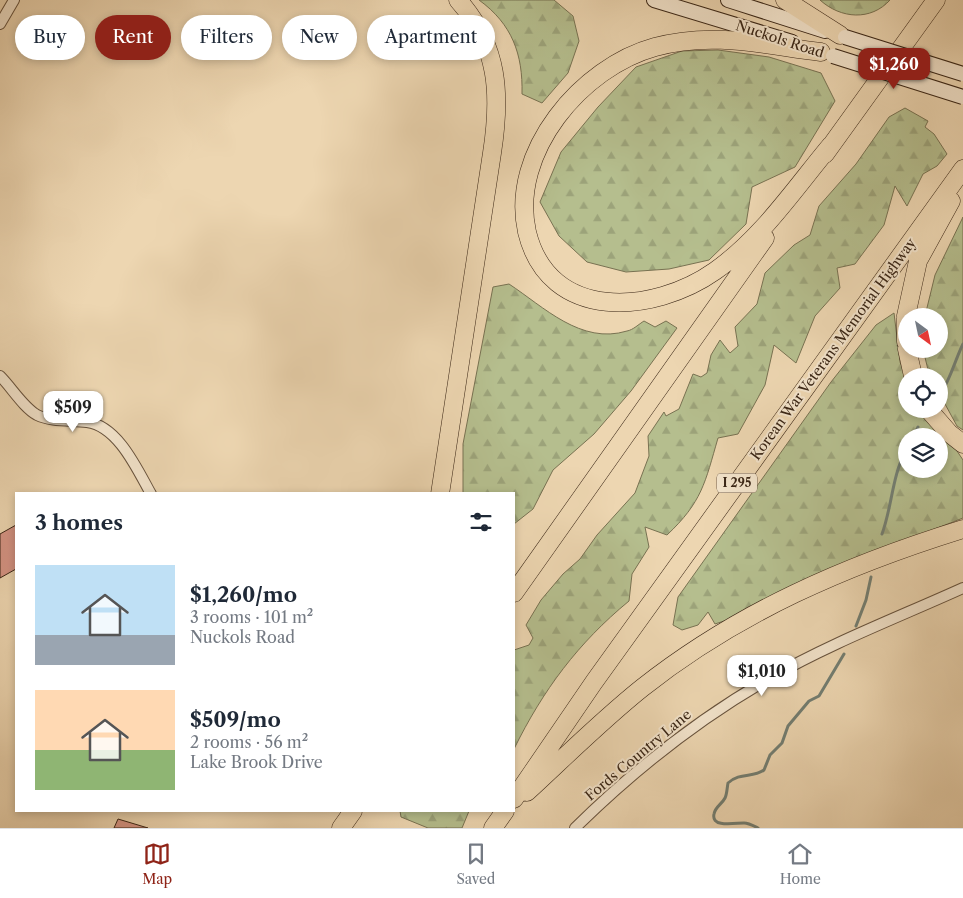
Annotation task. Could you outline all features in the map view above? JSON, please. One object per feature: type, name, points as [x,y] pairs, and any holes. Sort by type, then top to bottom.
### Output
[{"type":"highway","points":[[440,492],[492,153],[498,102],[485,40],[472,17],[458,0]]},
{"type":"highway","points":[[785,0],[842,36]]},
{"type":"highway","points":[[515,592],[936,0]]},
{"type":"highway","points":[[827,54],[740,40],[712,39],[658,46],[606,68],[571,99],[557,116],[538,150],[527,188],[525,214],[528,234],[533,249],[548,272],[577,294],[592,300],[617,303],[664,296],[704,278],[732,258],[762,228],[831,145]]},
{"type":"highway","name":"Korean War Veterans Memorial Highway","points":[[515,799],[600,674],[963,169]]},
{"type":"highway","points":[[908,308],[918,261],[963,179]]},
{"type":"highway","points":[[936,418],[963,444]]},
{"type":"highway","points":[[515,803],[619,708],[679,660],[727,629],[798,590],[844,570],[891,552],[963,529]]},
{"type":"highway","points":[[341,828],[352,812]]},
{"type":"highway","name":"Korean War Veterans Memorial Highway","points":[[493,828],[506,812]]},
{"type":"main road","name":"Nuckols Road","points":[[654,0],[963,97]]},
{"type":"main road","name":"Nuckols Road","points":[[728,0],[963,74]]},
{"type":"street","points":[[0,24],[14,0]]},
{"type":"street","points":[[0,376],[28,408],[37,414],[49,419],[91,423],[118,440],[150,492]]},
{"type":"street","name":"Fords Country Lane","points":[[575,828],[606,797],[649,760],[733,700],[823,651],[963,588]]},
{"type":"green space","points":[[479,0],[554,0],[573,16],[579,41],[568,73],[542,103],[522,94],[518,53],[513,41],[500,19]]},
{"type":"green space","points":[[820,0],[890,0],[874,12],[856,15],[837,11]]},
{"type":"green space","points":[[718,50],[769,57],[821,73],[835,101],[795,167],[752,187],[746,224],[709,260],[669,269],[626,272],[587,262],[559,236],[540,202],[561,152],[598,107],[636,67],[682,51]]},
{"type":"green space","points":[[905,108],[928,121],[925,127],[934,134],[947,154],[937,166],[923,174],[907,206],[895,186],[884,225],[855,264],[837,268],[840,288],[815,316],[796,363],[774,345],[765,385],[738,434],[718,438],[705,480],[695,502],[667,535],[645,527],[649,547],[632,574],[629,601],[594,634],[563,669],[537,707],[515,747],[515,650],[529,645],[533,638],[526,625],[541,600],[563,574],[580,559],[597,535],[635,493],[649,456],[648,436],[664,412],[666,416],[679,409],[693,374],[701,377],[707,373],[711,355],[720,340],[730,353],[738,346],[735,327],[757,304],[765,273],[794,245],[810,235],[819,206],[856,164],[889,117]]},
{"type":"green space","points":[[963,217],[963,430],[957,426],[948,410],[948,368],[928,368],[925,358],[948,358],[948,308],[927,308],[935,275]]},
{"type":"green space","points":[[509,284],[550,313],[579,328],[594,333],[610,334],[627,331],[644,321],[655,327],[666,321],[677,328],[631,391],[594,434],[553,470],[533,509],[515,523],[515,492],[463,492],[463,444],[493,287]]},
{"type":"green space","points":[[894,313],[898,358],[902,368],[898,368],[898,418],[928,418],[934,428],[898,428],[898,478],[948,478],[948,442],[963,460],[963,518],[855,560],[736,617],[715,624],[708,612],[698,625],[682,630],[673,625],[678,597],[831,382],[876,325]]},
{"type":"green space","points":[[400,812],[469,812],[462,828],[428,828],[401,817]]},
{"type":"building","points":[[15,526],[15,570],[0,578],[0,534]]},
{"type":"building","points":[[118,819],[148,828],[114,828]]},
{"type":"waterway","points":[[948,381],[963,344]]},
{"type":"waterway","points":[[882,534],[898,470]]},
{"type":"waterway","points":[[856,626],[866,600],[871,577]]},
{"type":"waterway","points":[[758,828],[746,823],[730,824],[716,821],[714,814],[726,796],[728,783],[737,777],[755,774],[764,770],[770,755],[782,743],[788,726],[809,701],[819,696],[844,654]]}]
